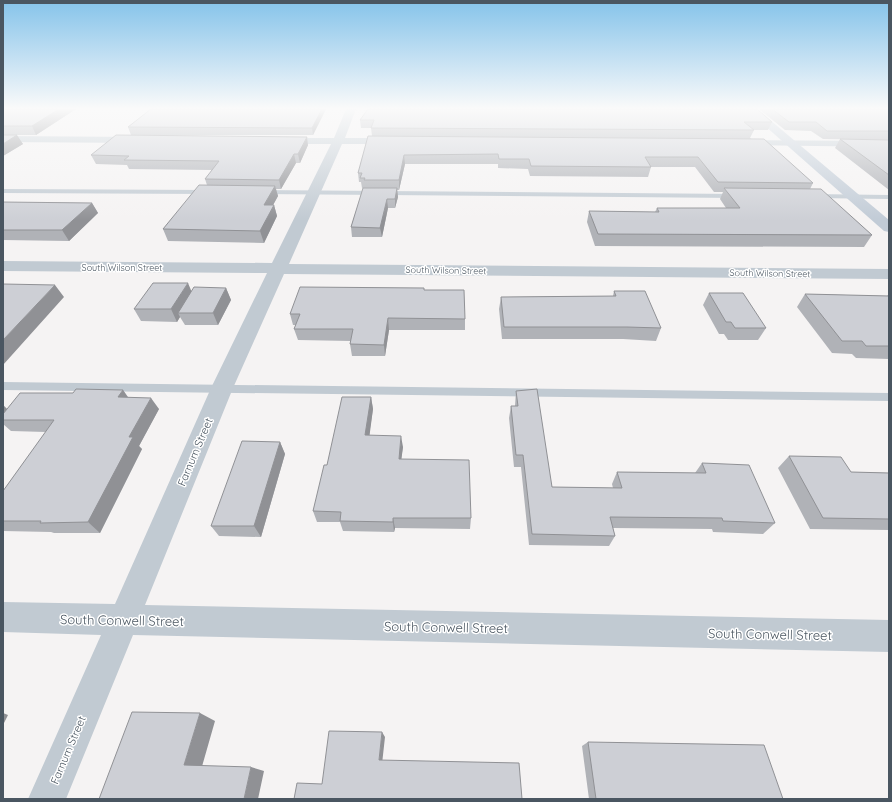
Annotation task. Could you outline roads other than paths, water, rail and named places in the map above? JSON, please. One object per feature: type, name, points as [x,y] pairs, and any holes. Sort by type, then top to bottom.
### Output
[{"type":"main road","points":[[794,146],[889,228]]},
{"type":"street","name":"Farnum Street","points":[[46,799],[124,620],[222,388],[279,268],[312,193],[335,146]]},
{"type":"street","name":"South Wilson Street","points":[[3,266],[889,274]]},
{"type":"street","name":"South Conwell Street","points":[[3,617],[889,636]]},
{"type":"lane","points":[[3,191],[217,192]]},
{"type":"lane","points":[[249,192],[750,196]]},
{"type":"lane","points":[[805,196],[889,197]]},
{"type":"lane","points":[[3,386],[889,397]]}]
